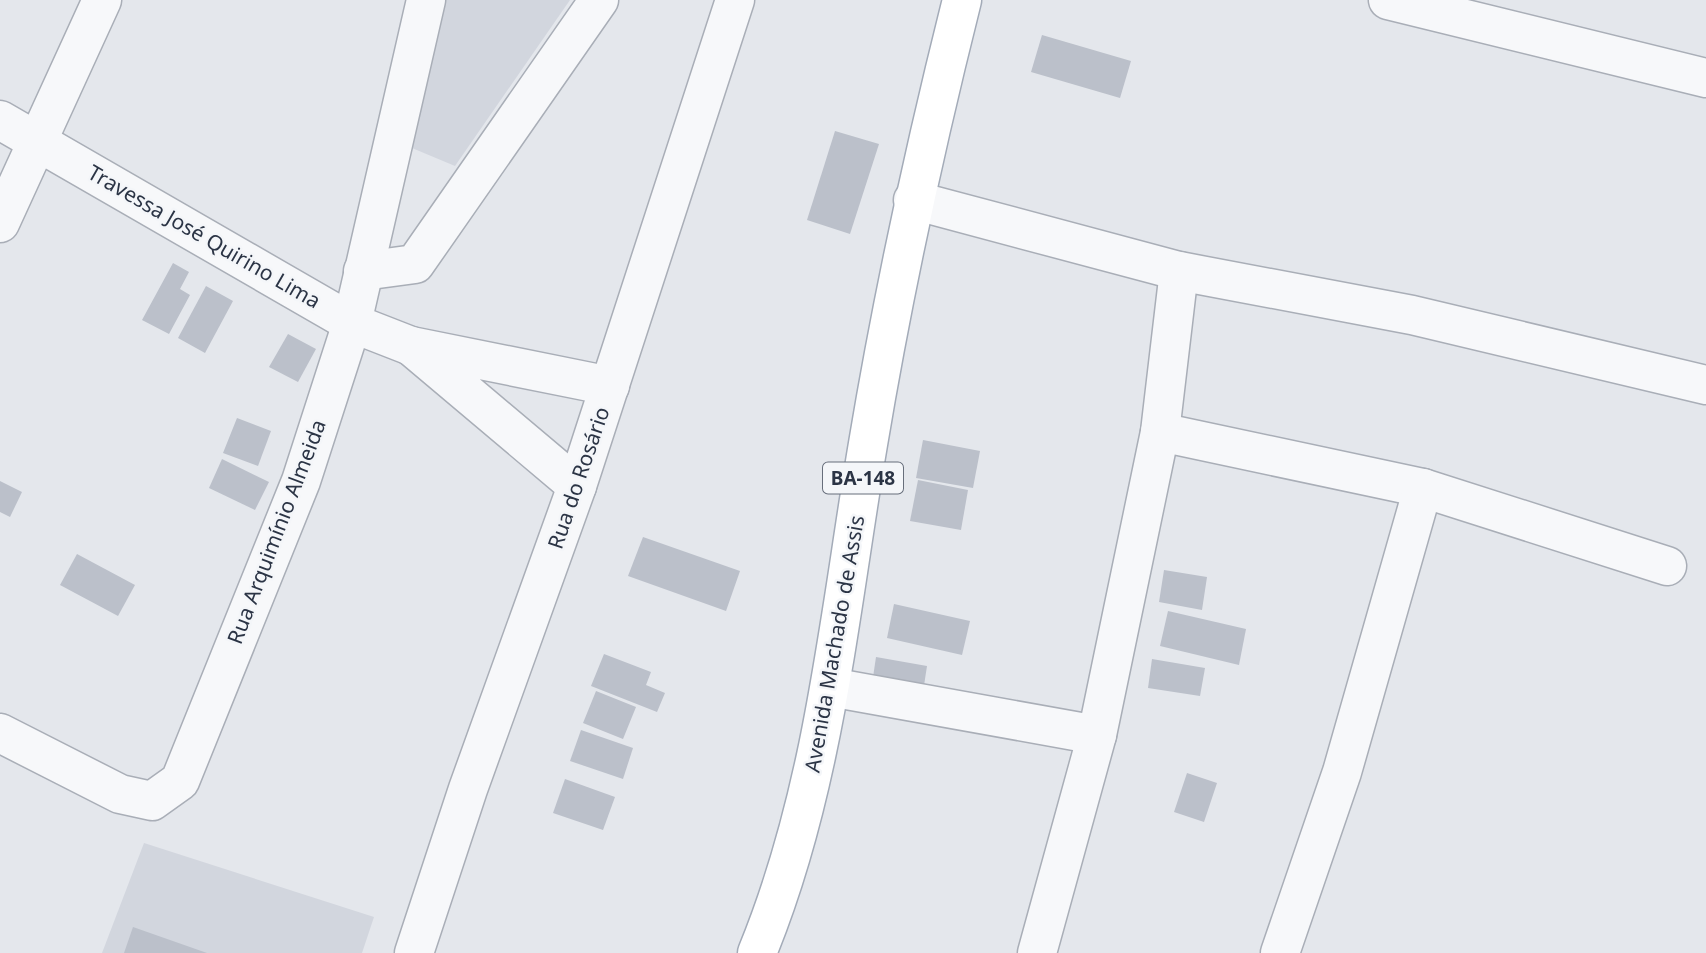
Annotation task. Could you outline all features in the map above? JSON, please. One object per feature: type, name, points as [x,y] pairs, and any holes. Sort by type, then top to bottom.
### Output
[{"type":"main road","name":"Avenida Machado de Assis","points":[[757,953],[779,900],[804,817],[831,687],[868,443],[913,200],[962,0]]},
{"type":"street","points":[[0,223],[102,0]]},
{"type":"street","name":"Rua Arquimínio Almeida","points":[[0,733],[120,794],[152,801],[180,781],[301,481],[352,323],[426,0]]},
{"type":"street","points":[[363,271],[415,264],[599,0]]},
{"type":"street","name":"Rua do Rosário","points":[[414,953],[468,789],[577,486],[735,0]]},
{"type":"street","points":[[1388,0],[1706,78]]},
{"type":"street","name":"Travessa José Quirino Lima","points":[[0,120],[352,323],[411,346]]},
{"type":"street","points":[[913,200],[1180,271],[1412,315],[1706,385]]},
{"type":"street","points":[[1037,953],[1097,735],[1160,432],[1180,271]]},
{"type":"street","points":[[411,346],[610,386]]},
{"type":"street","points":[[411,346],[577,486]]},
{"type":"street","points":[[1160,432],[1423,488],[1667,566]]},
{"type":"street","points":[[1280,953],[1342,772],[1423,488]]},
{"type":"street","points":[[831,687],[1097,735]]},
{"type":"shaded area","points":[[445,0],[570,0],[455,166],[412,148]]},
{"type":"shaded area","points":[[144,843],[374,917],[362,953],[102,953]]},
{"type":"building","points":[[1042,35],[1131,61],[1120,98],[1031,72]]},
{"type":"building","points":[[835,131],[879,144],[850,234],[807,220]]},
{"type":"building","points":[[173,263],[189,272],[180,289],[190,295],[169,334],[142,320]]},
{"type":"building","points":[[206,286],[233,301],[205,353],[178,338]]},
{"type":"building","points":[[288,334],[316,349],[298,382],[269,367]]},
{"type":"building","points":[[237,418],[271,431],[258,466],[223,453]]},
{"type":"building","points":[[923,440],[980,451],[973,488],[916,478]]},
{"type":"building","points":[[222,459],[269,482],[255,510],[209,488]]},
{"type":"building","points":[[918,480],[968,490],[961,530],[910,521]]},
{"type":"building","points":[[0,481],[22,492],[10,517],[0,512]]},
{"type":"building","points":[[643,537],[740,571],[726,611],[628,576]]},
{"type":"building","points":[[77,554],[135,585],[118,616],[60,585]]},
{"type":"building","points":[[1164,570],[1207,577],[1202,610],[1159,602]]},
{"type":"building","points":[[894,604],[970,621],[962,655],[887,638]]},
{"type":"building","points":[[1168,611],[1246,629],[1239,665],[1160,646]]},
{"type":"building","points":[[604,654],[651,672],[646,685],[665,693],[657,712],[591,686]]},
{"type":"building","points":[[876,657],[927,666],[923,692],[872,684]]},
{"type":"building","points":[[1152,659],[1205,668],[1200,696],[1148,688]]},
{"type":"building","points":[[596,691],[636,707],[623,739],[583,723]]},
{"type":"building","points":[[581,730],[633,748],[623,779],[570,761]]},
{"type":"building","points":[[1187,773],[1217,783],[1204,822],[1174,812]]},
{"type":"building","points":[[565,779],[615,797],[603,830],[553,813]]},
{"type":"building","points":[[133,927],[207,953],[124,953]]}]
